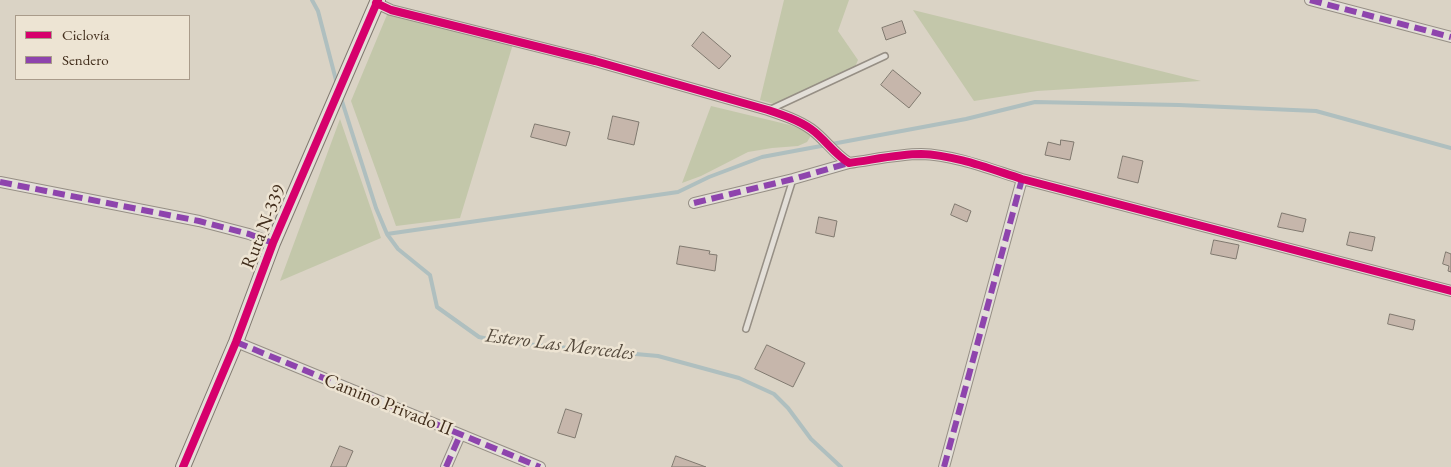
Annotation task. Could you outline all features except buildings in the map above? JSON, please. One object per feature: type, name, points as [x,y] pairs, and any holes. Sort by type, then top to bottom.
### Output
[{"type":"street","points":[[1310,0],[1451,37]]},
{"type":"street","points":[[377,2],[391,10],[595,61],[792,118],[812,130],[838,157],[848,163]]},
{"type":"street","name":"Ruta N-339","points":[[183,467],[236,342],[274,243],[377,2]]},
{"type":"street","points":[[694,203],[793,179],[848,163],[919,154],[934,155],[957,159],[1022,179],[1451,291]]},
{"type":"street","points":[[944,467],[1022,179]]},
{"type":"street","points":[[0,182],[200,221],[249,234],[274,243]]},
{"type":"street","name":"Camino Privado II","points":[[236,342],[540,467]]},
{"type":"street","points":[[446,467],[460,435]]},
{"type":"lane","points":[[768,110],[886,56]]},
{"type":"lane","points":[[746,329],[793,179]]},
{"type":"green space","points":[[784,0],[849,0],[838,31],[858,60],[852,74],[781,106],[760,100]]},
{"type":"green space","points":[[389,10],[513,44],[460,218],[396,226],[351,101]]},
{"type":"green space","points":[[913,10],[1201,81],[1037,91],[974,101]]},
{"type":"green space","points":[[711,106],[790,125],[812,134],[807,142],[798,146],[748,152],[701,176],[682,183]]},
{"type":"green space","points":[[340,119],[381,238],[280,281]]},
{"type":"waterway","name":"Estero Las Mercedes","points":[[312,0],[318,11],[337,84]]},
{"type":"waterway","name":"Estero Las Mercedes","points":[[341,98],[376,208],[387,234],[398,249],[430,275],[437,307],[479,337],[502,342],[658,356],[739,378],[774,394],[788,408],[811,439],[841,467]]},
{"type":"waterway","points":[[387,234],[678,192],[709,177],[762,157],[966,119],[1035,102],[1179,105],[1316,111],[1451,148]]},
{"type":"marked path","points":[[1310,0],[1451,37]]},
{"type":"marked path","points":[[694,203],[849,163]]},
{"type":"marked path","points":[[944,467],[1022,179]]},
{"type":"marked path","points":[[0,182],[199,221],[249,234],[273,243]]},
{"type":"marked path","points":[[236,342],[540,467]]},
{"type":"marked path","points":[[446,467],[460,435]]},
{"type":"cycle path","points":[[183,467],[236,342],[273,243],[378,0]]},
{"type":"cycle path","points":[[376,3],[391,10],[595,61],[774,112],[796,120],[811,129],[849,163],[912,154],[947,157],[1022,179],[1451,291]]}]
